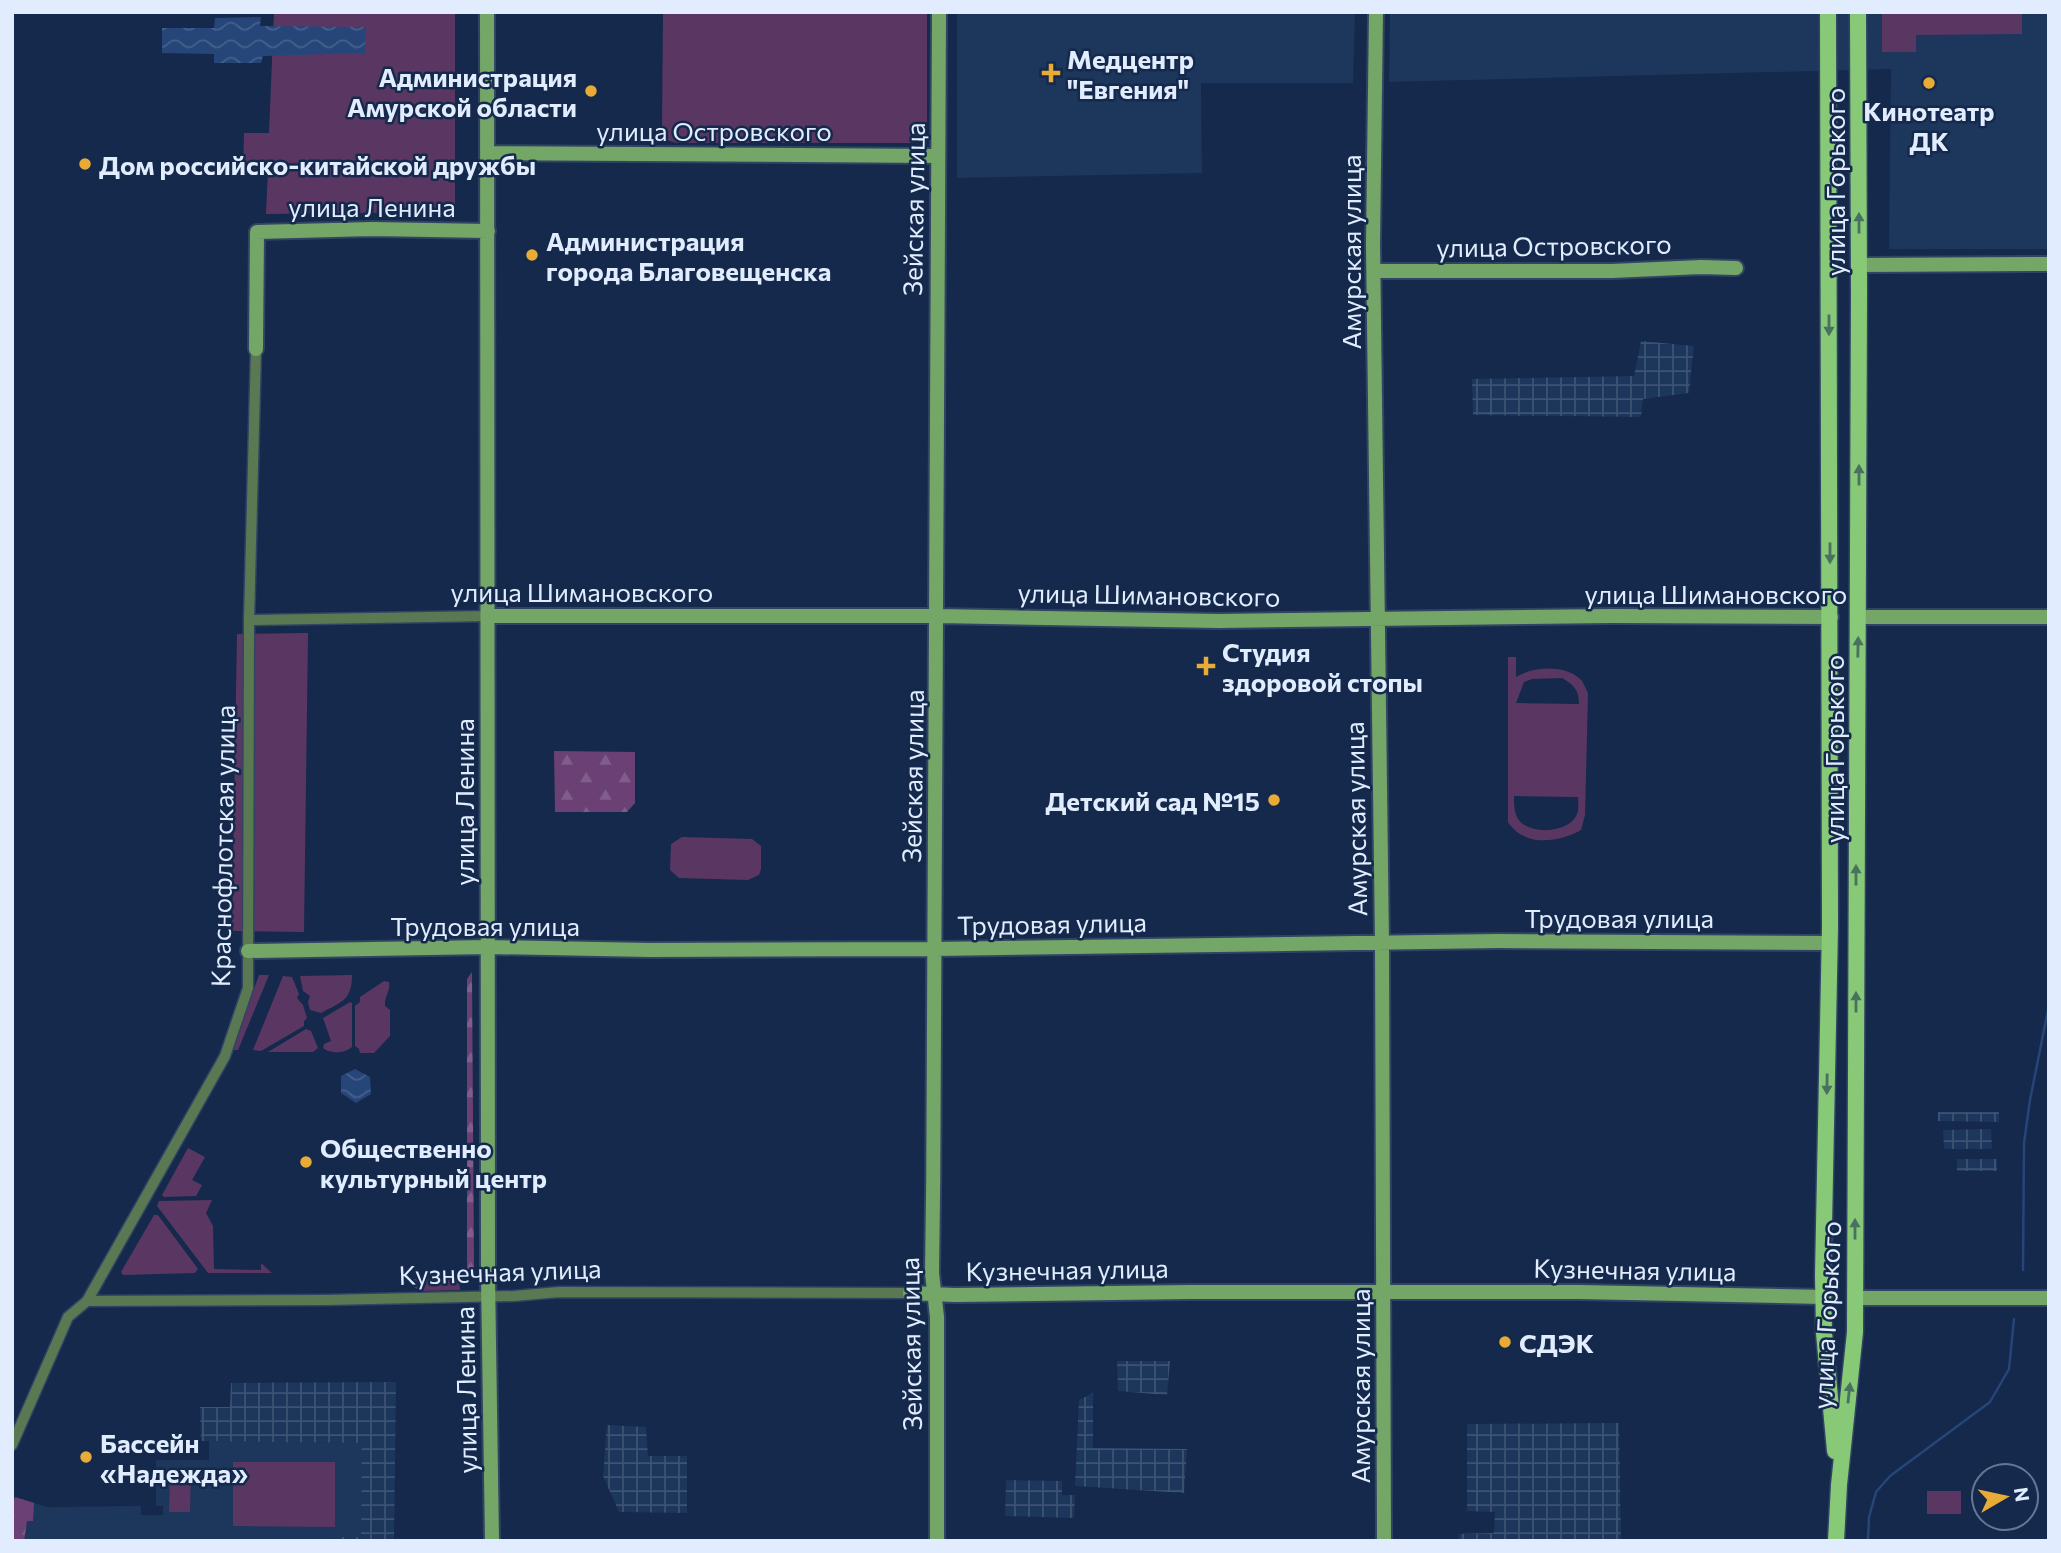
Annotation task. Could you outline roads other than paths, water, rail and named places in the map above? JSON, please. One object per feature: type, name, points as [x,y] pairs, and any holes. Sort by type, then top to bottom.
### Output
[{"type":"main road","name":"улица Горького","points":[[1828,12],[1831,617],[1830,943],[1824,1333],[1839,1485]]},
{"type":"main road","name":"улица Горького","points":[[1836,1541],[1855,1332],[1859,265],[1857,12]]},
{"type":"main road","points":[[1829,265],[1859,265]]},
{"type":"main road","name":"улица Шимановского","points":[[1831,617],[1858,617]]},
{"type":"main road","name":"Трудовая улица","points":[[1830,943],[1856,943]]},
{"type":"main road","name":"Кузнечная улица","points":[[1824,1297],[1855,1298]]},
{"type":"street","name":"улица Ленина","points":[[487,12],[488,1296],[492,1541]]},
{"type":"street","name":"Зейская улица","points":[[937,1541],[937,1317],[933,1293],[939,12]]},
{"type":"street","name":"Амурская улица","points":[[1376,12],[1374,271],[1384,1541]]},
{"type":"street","name":"улица Островского","points":[[488,153],[938,156]]},
{"type":"street","name":"улица Ленина","points":[[257,232],[488,230]]},
{"type":"street","name":"Краснофлотская улица","points":[[12,1445],[68,1317],[86,1301],[225,1056],[248,988],[249,620],[257,232]]},
{"type":"street","points":[[1859,265],[2049,264]]},
{"type":"street","name":"улица Островского","points":[[1374,271],[1736,268]]},
{"type":"street","name":"улица Шимановского","points":[[249,620],[488,616],[938,616],[1219,621],[1831,617]]},
{"type":"street","name":"улица Шимановского","points":[[1858,617],[2049,617]]},
{"type":"street","name":"Трудовая улица","points":[[248,951],[488,947],[650,950],[934,949],[1497,941],[1830,943]]},
{"type":"street","name":"Кузнечная улица","points":[[86,1301],[325,1300],[559,1292],[954,1295],[1110,1292],[1578,1292],[1824,1297]]},
{"type":"street","name":"Кузнечная улица","points":[[1855,1298],[2049,1297]]},
{"type":"water","points":[[261,17],[260,26],[366,27],[365,53],[263,56],[261,63],[214,63],[214,54],[162,53],[162,28],[214,28],[215,18]]},
{"type":"water","points":[[355,1069],[370,1077],[371,1094],[356,1103],[341,1093],[341,1076]]},
{"type":"waterway","points":[[2023,1270],[2024,1143],[2049,1005]]},
{"type":"waterway","points":[[1868,1541],[1869,1517],[1876,1492],[1890,1476],[1990,1402],[2009,1369],[2014,1319]]},
{"type":"place","name":"Медцентр \"Евгения\"","points":[[1051,73]]},
{"type":"place","name":"Кинотеатр ДК","points":[[1929,83]]},
{"type":"place","name":"Администрация Амурской области","points":[[591,91]]},
{"type":"place","name":"Дом российско-китайской дружбы","points":[[85,164]]},
{"type":"place","name":"Администрация города Благовещенска","points":[[532,255]]},
{"type":"place","name":"Студия здоровой стопы","points":[[1206,666]]},
{"type":"place","name":"Детский сад №15","points":[[1274,800]]},
{"type":"place","name":"Общественно культурный центр","points":[[306,1162]]},
{"type":"place","name":"СДЭК","points":[[1505,1342]]},
{"type":"place","name":"Бассейн «Надежда»","points":[[86,1457]]}]
